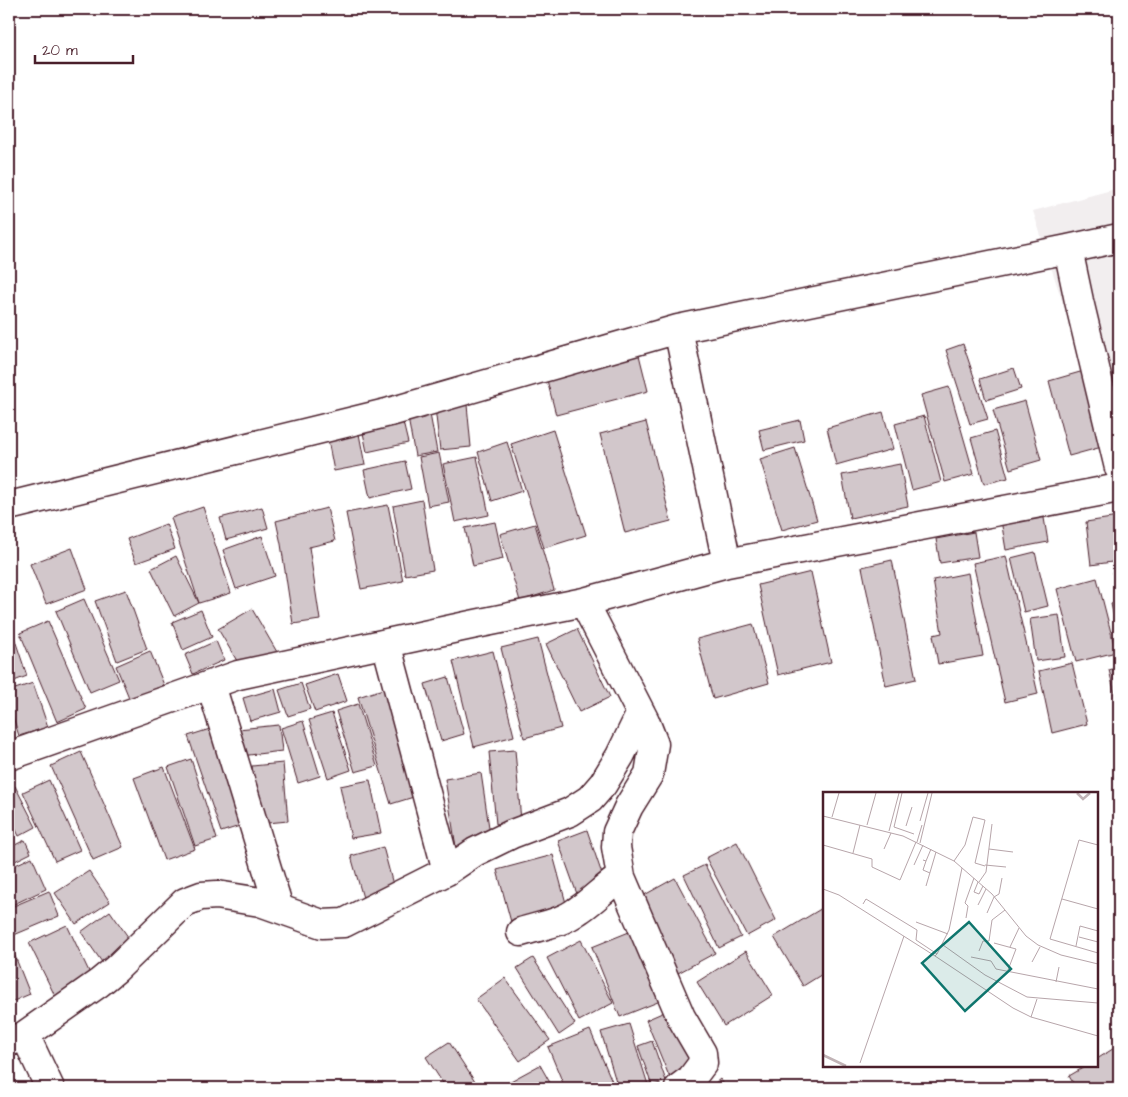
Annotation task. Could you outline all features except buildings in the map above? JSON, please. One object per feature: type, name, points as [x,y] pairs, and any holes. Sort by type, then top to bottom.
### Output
[{"type":"street","points":[[9,506],[390,412],[678,329],[1119,238]]},
{"type":"street","points":[[1068,250],[1119,468]]},
{"type":"street","points":[[678,329],[727,563]]},
{"type":"street","points":[[9,756],[238,676],[584,602],[727,563],[1119,488]]},
{"type":"street","points":[[584,602],[647,726],[649,774],[629,806],[617,832],[616,847],[621,877],[681,1017],[702,1053],[703,1063],[691,1080],[679,1088]]},
{"type":"street","points":[[386,644],[447,871]]},
{"type":"street","points":[[211,685],[278,908]]},
{"type":"street","points":[[50,1088],[24,1043],[105,979],[185,902],[201,896],[217,894],[260,902],[322,924],[344,923],[447,871],[475,852],[512,834],[570,812],[590,799],[603,784],[620,756],[647,726]]},
{"type":"street","points":[[521,932],[566,918],[577,912],[621,877]]},
{"type":"shaded area","points":[[1119,188],[1119,477],[1033,211]]}]
